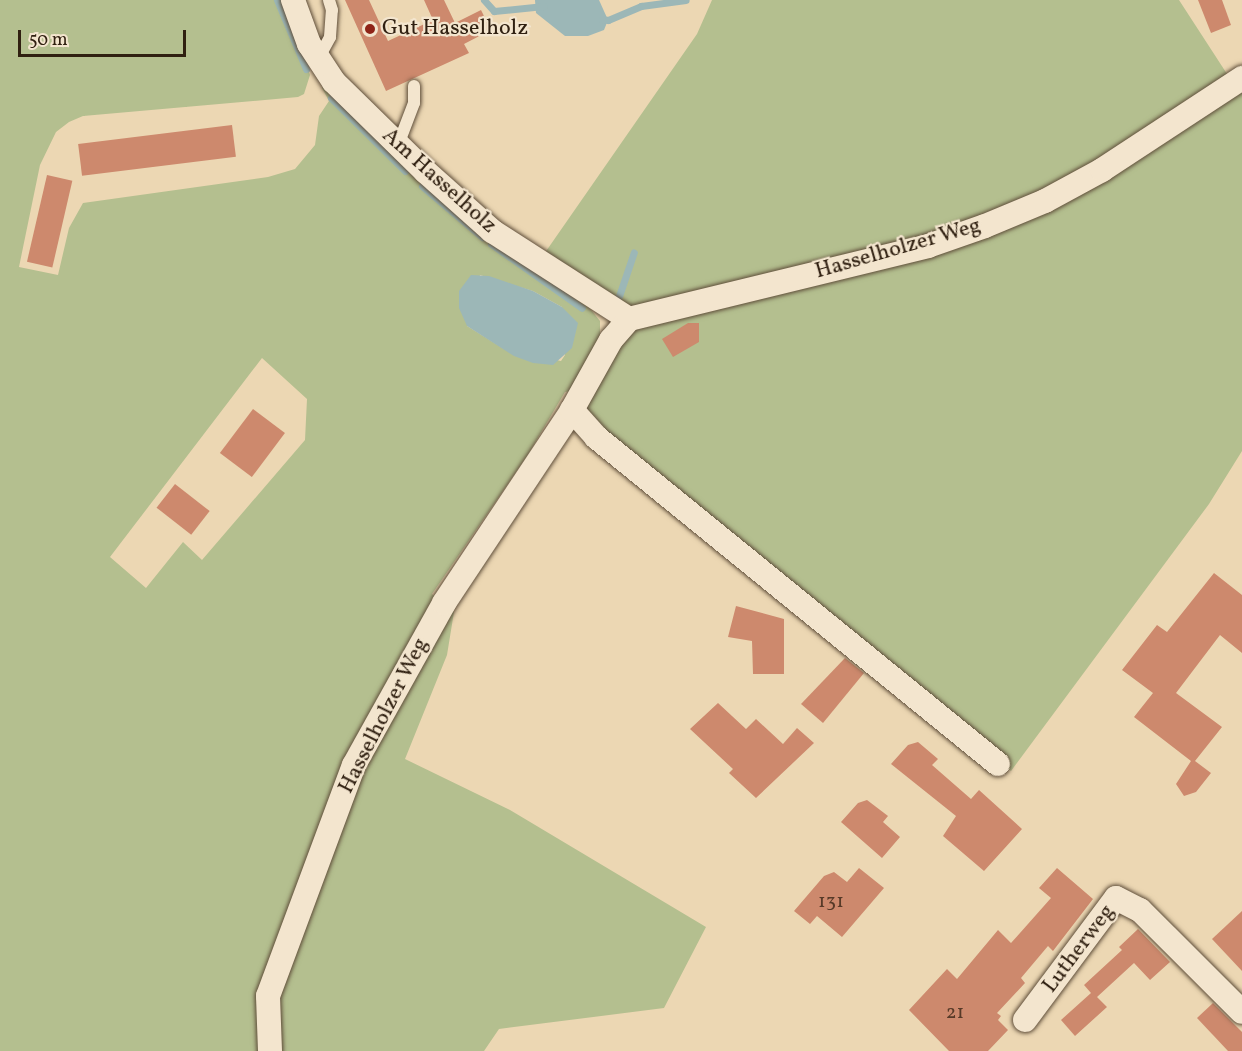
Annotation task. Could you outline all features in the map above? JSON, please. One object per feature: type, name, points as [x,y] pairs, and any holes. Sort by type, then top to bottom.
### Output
[{"type":"street","name":"Am Hasselholz","points":[[294,0],[318,59],[334,82],[398,145],[492,231],[629,319]]},
{"type":"street","name":"Hasselholzer Weg","points":[[270,1051],[268,996],[354,765],[438,612],[572,410],[611,340],[629,319],[928,246],[985,226],[1045,201],[1102,170],[1242,78]]},
{"type":"street","points":[[572,410],[596,437],[998,764]]},
{"type":"street","name":"Lutherweg","points":[[1024,1020],[1116,898],[1140,910],[1242,1012]]},
{"type":"lane","points":[[318,59],[330,37],[332,10],[329,0]]},
{"type":"lane","points":[[398,145],[414,103],[414,86]]},
{"type":"green space","points":[[0,0],[282,0],[310,75],[304,94],[298,97],[83,116],[69,122],[56,132],[40,165],[19,267],[58,275],[69,228],[83,203],[268,177],[295,169],[315,145],[319,116],[329,101],[322,88],[326,84],[584,301],[600,321],[600,344],[572,391],[565,392],[527,456],[432,594],[454,612],[447,655],[405,759],[510,810],[706,927],[664,1008],[499,1029],[484,1051],[0,1051]],"holes":[[[480,275],[533,291],[562,307],[565,355],[561,361],[504,349],[467,326]],[[262,358],[307,399],[305,440],[202,560],[183,542],[146,588],[110,557]]]},
{"type":"green space","points":[[712,0],[1179,0],[1229,77],[1095,164],[1009,209],[943,236],[652,305],[626,307],[542,257],[697,34]]},
{"type":"green space","points":[[1242,88],[1242,451],[1209,504],[1011,771],[583,411],[620,345],[638,323],[961,246]]},
{"type":"water","points":[[535,0],[599,0],[608,20],[604,30],[588,36],[565,36],[536,13]]},
{"type":"water","points":[[471,275],[489,276],[533,291],[562,307],[578,323],[572,348],[553,365],[533,363],[514,356],[467,326],[459,308],[459,291]]},
{"type":"building","points":[[345,0],[369,0],[388,41],[433,20],[424,0],[444,0],[455,23],[481,10],[491,30],[464,44],[469,53],[386,91]]},
{"type":"building","points":[[1198,0],[1222,0],[1231,25],[1211,33]]},
{"type":"building","points":[[232,125],[236,157],[82,176],[78,144]]},
{"type":"building","points":[[47,175],[72,181],[52,268],[27,262]]},
{"type":"building","points":[[688,323],[699,323],[699,342],[673,357],[662,339]]},
{"type":"building","points":[[253,409],[285,433],[252,477],[220,453]]},
{"type":"building","points":[[175,484],[210,511],[191,535],[157,508]]},
{"type":"building","points":[[1214,573],[1242,595],[1242,653],[1220,635],[1176,693],[1222,727],[1195,761],[1211,773],[1196,792],[1184,796],[1176,784],[1191,761],[1134,717],[1153,693],[1122,670],[1157,625],[1167,632]]},
{"type":"building","points":[[736,606],[784,619],[784,674],[753,674],[752,641],[728,637]]},
{"type":"building","points":[[845,658],[864,673],[823,723],[801,704]]},
{"type":"building","points":[[718,703],[746,729],[756,719],[783,744],[797,728],[814,743],[756,798],[729,773],[733,769],[690,729]]},
{"type":"building","points":[[918,742],[938,759],[932,765],[971,799],[979,790],[1022,829],[984,871],[943,836],[956,816],[891,764],[908,745]]},
{"type":"building","points":[[867,800],[888,816],[883,822],[900,837],[882,858],[841,822],[858,803]]},
{"type":"building","points":[[859,868],[884,888],[842,937],[817,916],[810,924],[794,911],[824,876],[834,872],[847,882]]},
{"type":"building","points":[[1057,868],[1093,899],[1053,951],[1048,946],[1021,978],[1025,983],[997,1013],[1001,1016],[998,1020],[1008,1030],[988,1051],[949,1051],[909,1010],[947,969],[957,979],[998,930],[1011,943],[1051,898],[1039,888]]},
{"type":"building","points":[[1242,911],[1242,971],[1212,939]]},
{"type":"building","points":[[1138,929],[1170,962],[1150,980],[1134,963],[1097,997],[1107,1007],[1075,1036],[1061,1020],[1091,993],[1084,985],[1122,950],[1119,947]]},
{"type":"building","points":[[1213,1003],[1242,1032],[1242,1051],[1228,1051],[1197,1018]]},
{"type":"waterway","points":[[277,0],[306,69]]},
{"type":"waterway","points":[[484,0],[494,11],[544,6]]},
{"type":"waterway","points":[[602,19],[608,20],[641,6],[686,0]]},
{"type":"waterway","points":[[331,98],[405,171]]},
{"type":"waterway","points":[[422,186],[482,237]]},
{"type":"waterway","points":[[491,244],[582,308]]},
{"type":"waterway","points":[[619,296],[634,252]]},
{"type":"place","name":"Gut Hasselholz","points":[[370,29]]}]
